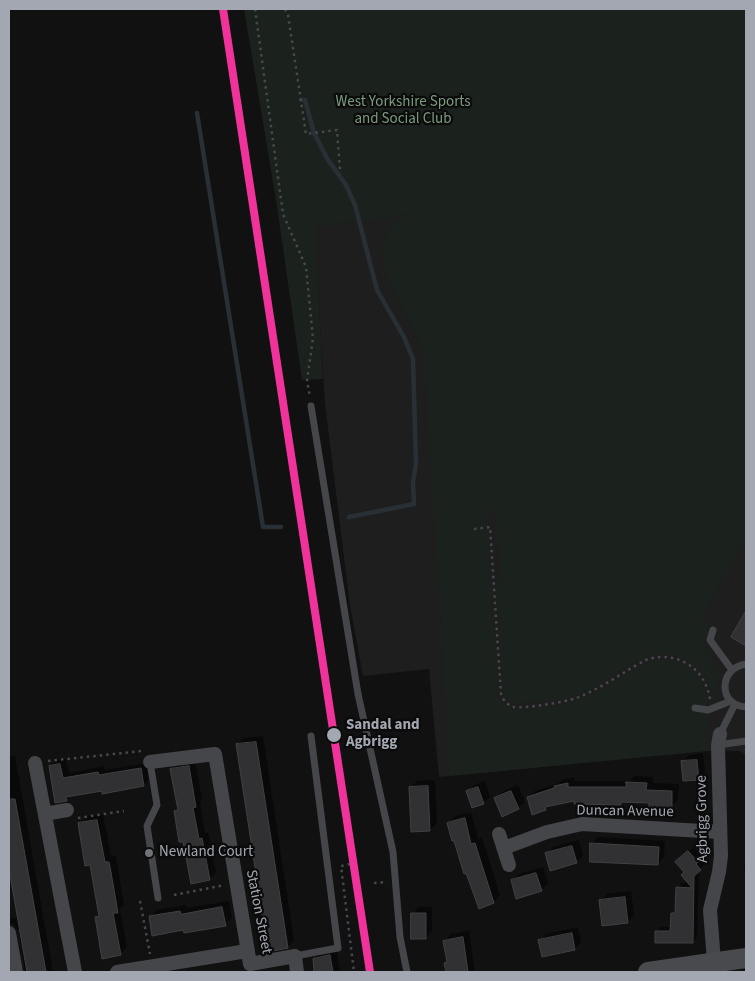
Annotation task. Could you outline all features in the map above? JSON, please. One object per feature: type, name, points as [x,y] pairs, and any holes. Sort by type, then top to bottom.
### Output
[{"type":"main road","points":[[648,972],[746,958]]},
{"type":"street","name":"Agbrigg Grove","points":[[714,962],[710,910],[720,872],[721,856],[719,739]]},
{"type":"street","name":"Station Street","points":[[150,762],[214,754],[250,964],[295,956],[297,972]]},
{"type":"street","points":[[35,763],[75,972]]},
{"type":"street","points":[[45,814],[67,810]]},
{"type":"street","name":"Duncan Avenue","points":[[504,848],[547,832],[582,824],[720,832]]},
{"type":"street","points":[[499,834],[509,865]]},
{"type":"street","points":[[9,933],[16,972]]},
{"type":"street","points":[[117,972],[247,951]]},
{"type":"lane","points":[[311,406],[358,694],[393,852],[400,937],[407,972]]},
{"type":"lane","points":[[714,630],[710,640],[732,670]]},
{"type":"lane","points":[[746,664],[732,670],[728,675],[725,689],[733,702],[746,707]]},
{"type":"lane","points":[[695,708],[708,710],[733,702]]},
{"type":"lane","points":[[733,702],[719,739],[746,741]]},
{"type":"lane","points":[[295,956],[338,948],[311,736]]},
{"type":"lane","points":[[150,762],[157,805],[147,826],[158,898]]},
{"type":"path","points":[[255,9],[283,214],[306,268],[313,338],[307,381],[311,406]]},
{"type":"path","points":[[285,9],[288,15],[306,134],[337,130],[340,170]]},
{"type":"path","points":[[474,529],[490,527],[501,694],[503,700],[508,704],[515,707],[528,707],[574,699],[594,690],[648,659],[670,657],[692,666],[701,675],[707,685],[712,708]]},
{"type":"path","points":[[35,763],[143,751],[150,762]]},
{"type":"path","points":[[67,810],[69,820],[124,811]]},
{"type":"path","points":[[350,864],[341,866],[354,972]]},
{"type":"path","points":[[174,895],[236,883]]},
{"type":"path","points":[[140,901],[152,966]]},
{"type":"shaded area","points":[[412,214],[746,372],[746,755],[740,751],[706,751],[439,777],[429,669],[363,676],[350,605],[325,404],[314,227]]},
{"type":"green space","name":"West Yorkshire Sports and Social Club","points":[[244,9],[746,9],[746,540],[700,619],[709,625],[704,642],[720,677],[713,697],[706,680],[690,662],[670,655],[656,655],[630,664],[593,688],[575,696],[522,703],[511,702],[503,697],[496,581],[501,579],[495,510],[486,512],[498,692],[504,704],[512,709],[524,710],[576,701],[653,660],[670,659],[686,665],[699,677],[706,689],[708,710],[706,751],[450,776],[424,352],[391,285],[386,271],[382,247],[389,229],[402,218],[409,215],[315,227],[323,379],[302,380],[276,200]]},
{"type":"building","points":[[746,611],[746,646],[731,637]]},
{"type":"building","points":[[256,742],[288,948],[268,952],[236,744]]},
{"type":"building","points":[[697,760],[699,780],[683,781],[681,761]]},
{"type":"building","points":[[60,764],[63,778],[98,772],[99,775],[141,768],[144,786],[102,794],[102,791],[66,797],[67,801],[55,803],[49,766]]},
{"type":"building","points":[[189,766],[196,807],[193,808],[199,839],[202,838],[210,880],[191,884],[183,842],[179,842],[174,811],[178,810],[170,769]]},
{"type":"building","points":[[626,782],[647,783],[646,790],[672,791],[672,807],[649,807],[649,803],[621,802],[621,805],[574,804],[574,801],[545,807],[546,810],[532,815],[527,797],[554,788],[554,786],[568,783],[568,787],[626,787]]},
{"type":"building","points":[[428,786],[430,831],[411,832],[409,787]]},
{"type":"building","points":[[478,787],[484,804],[472,808],[466,791]]},
{"type":"building","points":[[511,791],[519,809],[502,817],[494,798]]},
{"type":"building","points":[[9,799],[15,799],[46,972],[27,972],[9,869]]},
{"type":"building","points":[[465,818],[471,844],[475,843],[494,903],[479,909],[466,873],[464,874],[447,823]]},
{"type":"building","points":[[97,820],[105,862],[109,862],[111,872],[118,913],[113,913],[121,955],[102,959],[95,917],[99,916],[90,865],[85,866],[78,823]]},
{"type":"building","points":[[590,843],[659,847],[658,865],[590,862]]},
{"type":"building","points":[[572,846],[577,863],[550,871],[545,853]]},
{"type":"building","points":[[688,851],[698,862],[696,864],[701,870],[694,876],[693,943],[655,943],[655,931],[670,931],[671,913],[675,913],[676,887],[692,888],[681,875],[684,872],[675,862]]},
{"type":"building","points":[[536,873],[542,891],[516,899],[511,880]]},
{"type":"building","points":[[625,897],[628,923],[602,926],[599,900]]},
{"type":"building","points":[[222,907],[226,926],[184,933],[183,930],[152,936],[149,916],[180,911],[181,914]]},
{"type":"building","points":[[411,913],[426,913],[426,939],[411,939]]},
{"type":"building","points":[[572,933],[575,950],[542,957],[538,940]]},
{"type":"building","points":[[463,937],[468,972],[446,972],[444,963],[447,962],[443,941]]},
{"type":"building","points":[[330,955],[333,972],[314,972],[313,959]]},
{"type":"waterway","points":[[301,100],[305,100],[314,133],[328,160],[346,185],[355,205],[377,290],[404,337],[413,359],[416,464],[413,482],[414,504],[349,517]]},
{"type":"waterway","points":[[197,113],[263,527],[281,527]]},
{"type":"transit line","points":[[223,9],[370,972]]},
{"type":"place","name":"Sandal and Agbrigg","points":[[334,735]]},
{"type":"place","name":"Newland Court","points":[[149,853]]}]
